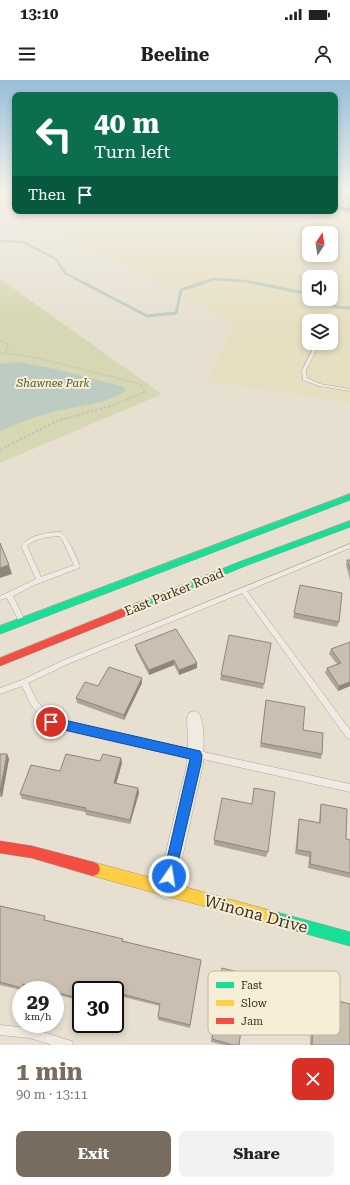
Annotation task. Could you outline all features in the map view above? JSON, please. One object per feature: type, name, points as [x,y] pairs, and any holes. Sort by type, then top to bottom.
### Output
[{"type":"main road","name":"East Parker Road","points":[[0,630],[350,498]]},
{"type":"main road","name":"East Parker Road","points":[[0,662],[242,564],[350,524]]},
{"type":"main road","name":"Winona Drive","points":[[0,847],[32,852],[350,940]]},
{"type":"street","points":[[166,890],[195,764],[194,718]]},
{"type":"lane","points":[[314,350],[304,370],[306,379],[319,385],[350,390]]},
{"type":"lane","points":[[0,598],[39,580],[77,566],[60,534],[52,534],[40,538],[26,543],[24,546],[39,580]]},
{"type":"lane","points":[[0,691],[24,682],[66,662],[350,546]]},
{"type":"lane","points":[[243,590],[350,736]]},
{"type":"lane","points":[[9,595],[22,621]]},
{"type":"lane","points":[[24,682],[34,703],[51,722],[350,788]]},
{"type":"lane","points":[[0,1030],[30,1033],[68,1045]]},
{"type":"path","points":[[0,341],[8,344],[5,353]]},
{"type":"path","points":[[0,354],[5,353],[38,358],[142,384],[145,392],[110,406],[57,421],[0,450]]},
{"type":"shaded area","points":[[60,236],[302,236],[302,262],[338,262],[338,236],[350,236],[350,403],[206,381],[234,325],[154,281]]},
{"type":"shaded area","points":[[18,362],[55,369],[124,387],[125,392],[102,402],[56,411],[29,419],[0,431],[0,364]]},
{"type":"green space","name":"Shawnee Park","points":[[0,279],[162,394],[0,463]]},
{"type":"building","points":[[0,543],[9,565],[0,568]]},
{"type":"building","points":[[347,560],[350,560],[350,569]]},
{"type":"building","points":[[300,585],[342,593],[339,622],[294,613]]},
{"type":"building","points":[[176,629],[197,663],[179,670],[174,660],[149,670],[135,645]]},
{"type":"building","points":[[229,635],[271,643],[264,684],[221,675]]},
{"type":"building","points":[[350,642],[350,682],[339,686],[327,668],[341,663],[331,649]]},
{"type":"building","points":[[109,667],[142,678],[124,715],[76,698],[85,682],[98,686]]},
{"type":"building","points":[[266,700],[305,707],[303,730],[323,733],[322,754],[261,743]]},
{"type":"building","points":[[0,754],[7,754],[0,792]]},
{"type":"building","points":[[66,754],[100,761],[103,754],[121,758],[114,783],[138,788],[130,820],[85,810],[86,808],[20,794],[31,765],[60,771]]},
{"type":"building","points":[[254,788],[275,792],[268,852],[214,840],[222,798],[252,804]]},
{"type":"building","points":[[321,804],[347,809],[346,839],[350,840],[350,873],[310,864],[311,852],[297,850],[299,819],[320,823]]},
{"type":"building","points":[[0,906],[45,916],[44,920],[123,939],[122,941],[201,960],[190,1025],[158,1017],[160,1004],[124,994],[124,981],[72,981],[72,997],[64,994],[64,981],[12,981],[12,985],[0,982]]},
{"type":"building","points":[[222,968],[234,971],[222,971]]},
{"type":"building","points":[[340,1002],[350,1004],[350,1045],[312,1045],[312,1035],[340,1035]]},
{"type":"building","points":[[213,1035],[240,1035],[239,1045],[233,1045],[212,1039]]},
{"type":"waterway","points":[[0,241],[23,242],[56,259],[65,273],[86,284]]},
{"type":"waterway","points":[[84,283],[147,316],[176,313],[181,290],[214,279],[259,284]]},
{"type":"waterway","points":[[259,284],[302,293]]},
{"type":"waterway","points":[[334,306],[350,308]]},
{"type":"traffic: fast","points":[[0,630],[350,497]]},
{"type":"traffic: fast","points":[[122,613],[242,564],[350,524]]},
{"type":"traffic: fast","points":[[269,917],[350,939]]},
{"type":"traffic: slow","points":[[93,869],[269,917]]},
{"type":"traffic: jam","points":[[0,662],[122,613]]},
{"type":"traffic: jam","points":[[0,847],[32,852],[93,869]]},
{"type":"route","points":[[51,722],[196,755],[169,876]]}]
